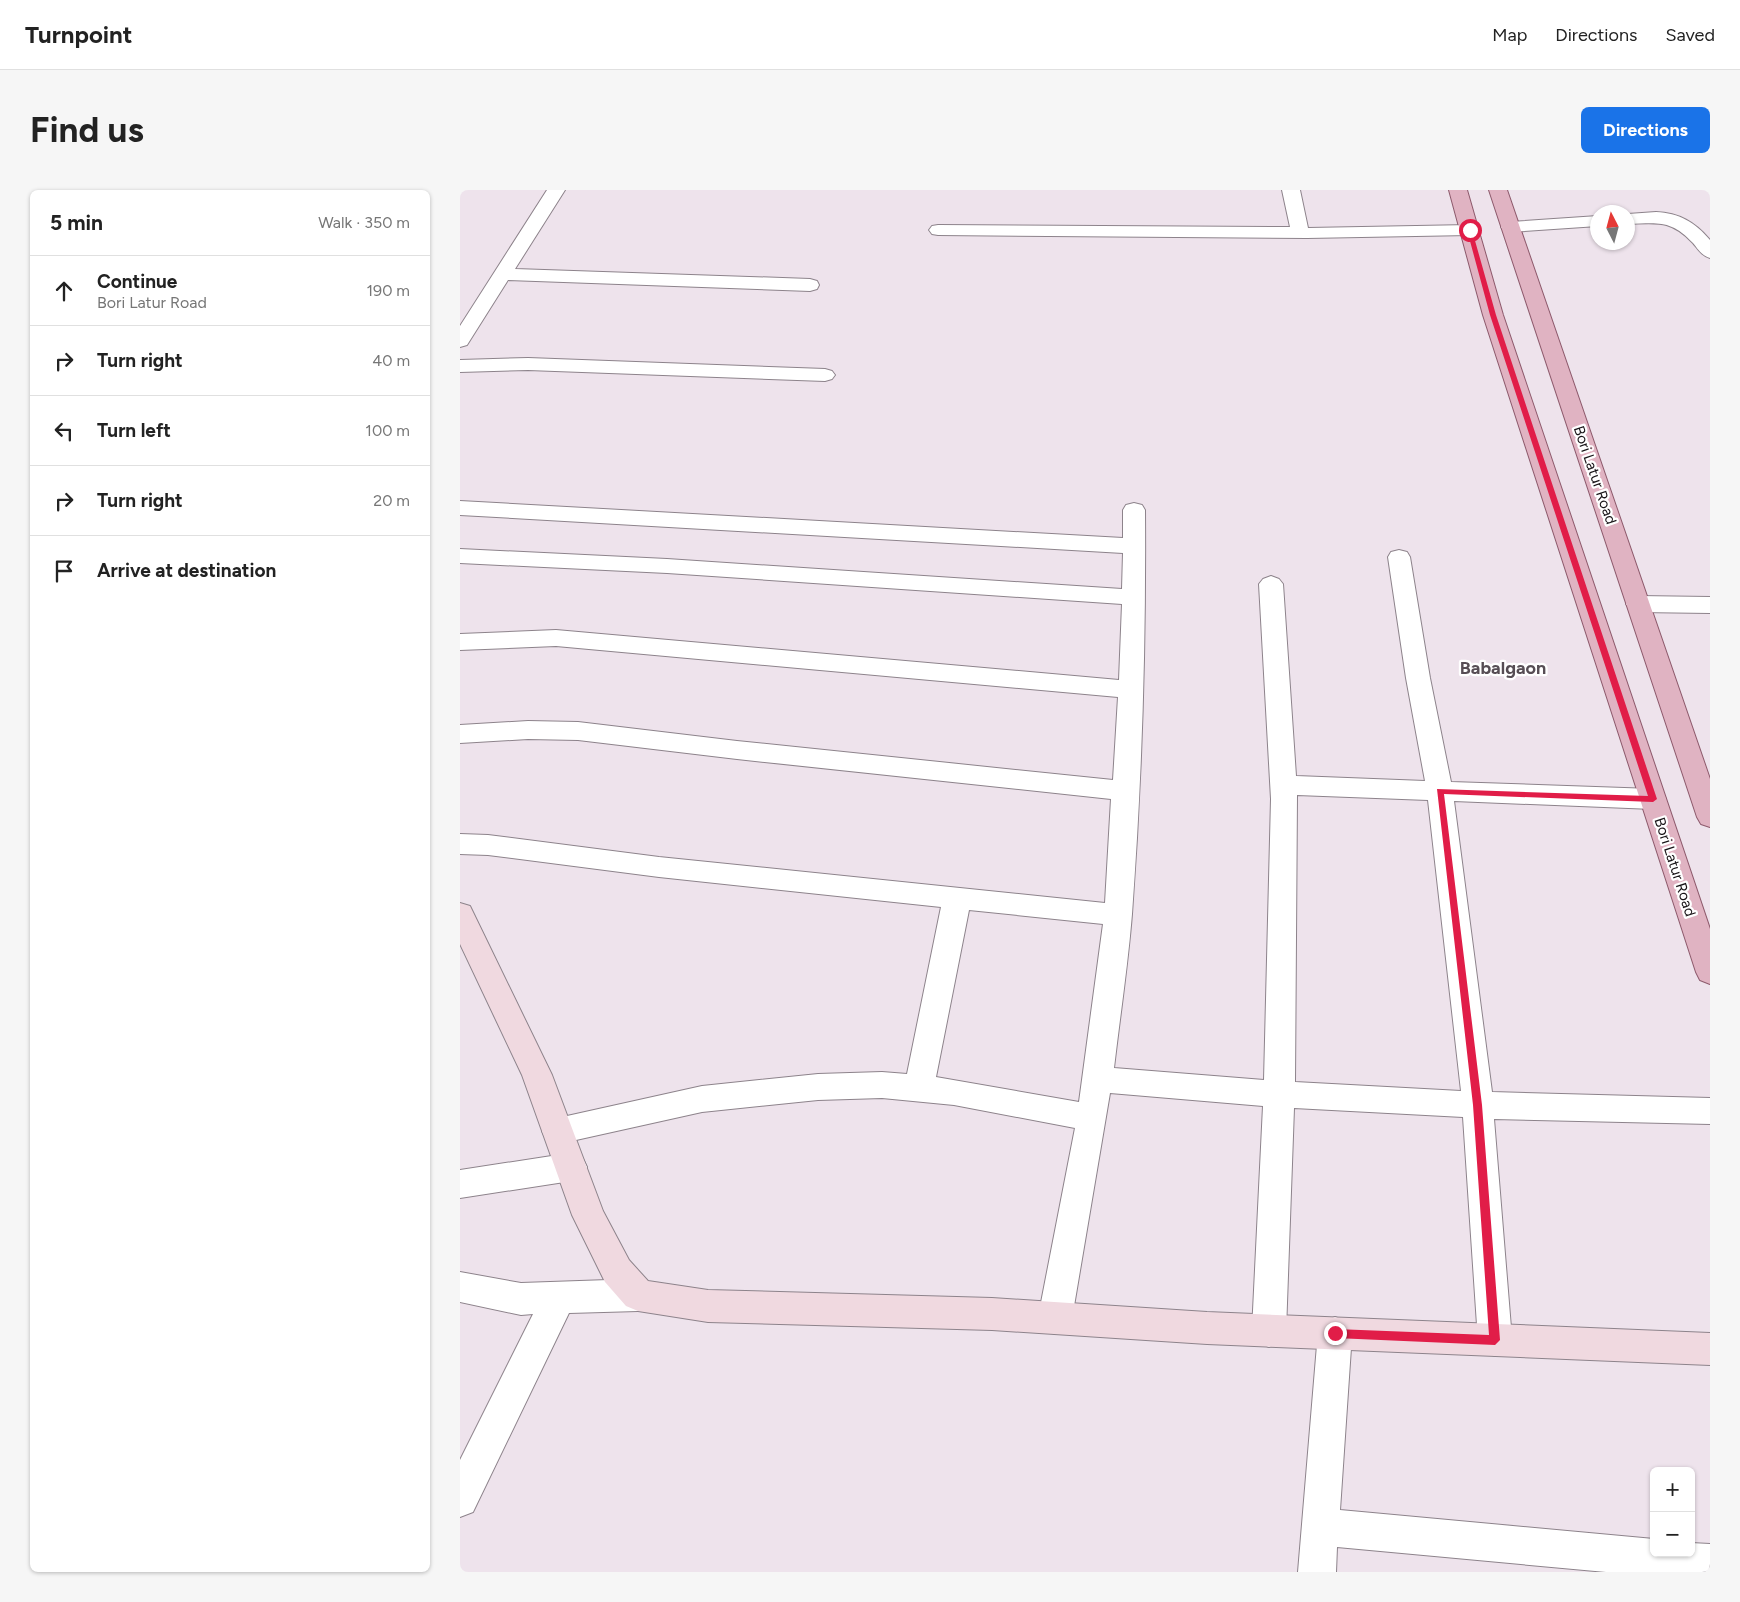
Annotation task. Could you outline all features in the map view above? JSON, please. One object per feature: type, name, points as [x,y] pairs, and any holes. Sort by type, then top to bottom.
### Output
[{"type":"main road","name":"Bori Latur Road","points":[[1458,190],[1493,315],[1710,972]]},
{"type":"main road","name":"Bori Latur Road","points":[[1498,190],[1710,817]]},
{"type":"street","points":[[460,341],[556,190]]},
{"type":"street","points":[[1291,190],[1300,233]]},
{"type":"street","points":[[1635,219],[1668,217],[1678,221],[1689,229],[1710,252]]},
{"type":"street","points":[[1510,227],[1590,222]]},
{"type":"street","points":[[938,230],[1300,233],[1470,230]]},
{"type":"street","points":[[503,274],[810,284]]},
{"type":"street","points":[[460,366],[528,364],[825,374]]},
{"type":"street","points":[[460,508],[1134,546]]},
{"type":"street","points":[[1054,1318],[1092,1118],[1118,915],[1131,690],[1134,510]]},
{"type":"street","points":[[460,556],[667,566],[1134,597]]},
{"type":"street","points":[[1399,557],[1418,678],[1440,791],[1478,1105],[1495,1340]]},
{"type":"street","points":[[1269,1331],[1279,1094],[1283,785],[1271,584]]},
{"type":"street","points":[[1638,604],[1710,605]]},
{"type":"street","points":[[460,642],[556,638],[1131,690]]},
{"type":"street","points":[[460,734],[528,730],[578,731],[1126,791]]},
{"type":"street","points":[[1283,785],[1653,799]]},
{"type":"street","points":[[460,844],[488,845],[659,867],[1118,915]]},
{"type":"street","points":[[919,1088],[957,898]]},
{"type":"street","points":[[460,914],[537,1075],[588,1214],[617,1272],[638,1295]]},
{"type":"street","points":[[1097,1079],[1279,1094],[1478,1105],[1710,1111]]},
{"type":"street","points":[[558,1131],[702,1098],[818,1087],[882,1085],[954,1092],[1092,1118]]},
{"type":"street","points":[[460,1184],[571,1167]]},
{"type":"street","points":[[460,1287],[521,1299],[638,1295],[708,1306],[992,1314],[1269,1331],[1710,1349]]},
{"type":"street","points":[[460,1499],[559,1298]]},
{"type":"street","points":[[1317,1572],[1335,1333]]},
{"type":"street","points":[[1320,1527],[1710,1563]]},
{"type":"district","name":"Babalgaon","points":[[1503,668]]},
{"type":"route","points":[[1335,1333],[1495,1340],[1478,1105],[1440,791],[1653,799],[1493,315],[1470,230]]}]
